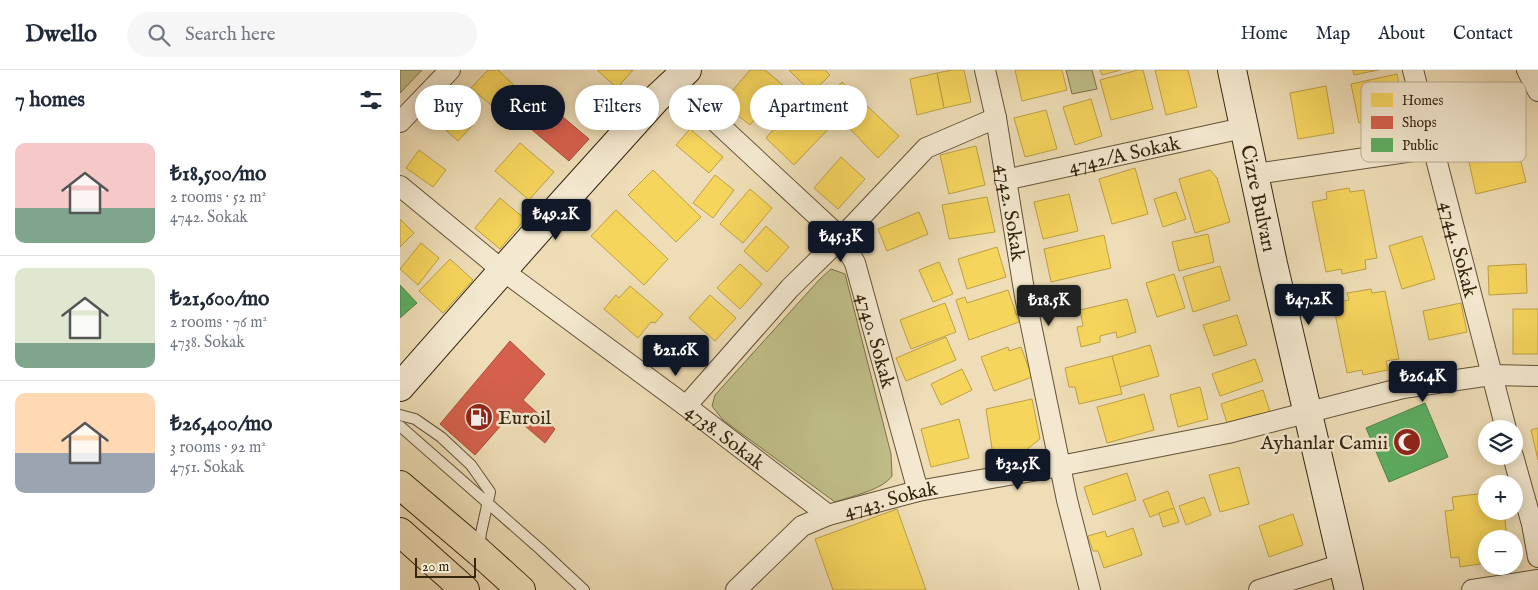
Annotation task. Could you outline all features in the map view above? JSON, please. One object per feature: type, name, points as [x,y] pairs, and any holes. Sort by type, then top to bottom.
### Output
[{"type":"main road","name":"Cizre Bulvarı","points":[[1232,70],[1243,128],[1256,174],[1307,412],[1346,577]]},
{"type":"main road","points":[[400,387],[502,270],[657,98],[680,76]]},
{"type":"main road","points":[[400,485],[521,590]]},
{"type":"main road","points":[[400,532],[465,590]]},
{"type":"street","points":[[400,122],[450,70]]},
{"type":"street","name":"4742. Sokak","points":[[985,70],[996,118],[1025,296],[1067,500],[1090,590]]},
{"type":"street","points":[[1527,70],[1538,91]]},
{"type":"street","name":"4740. Sokak","points":[[680,76],[842,238],[854,263],[918,491]]},
{"type":"street","points":[[686,406],[790,288],[842,238],[926,148],[996,118]]},
{"type":"street","name":"4742/A Sokak","points":[[1005,180],[1243,128]]},
{"type":"street","points":[[1256,174],[1361,159]]},
{"type":"street","name":"4744. Sokak","points":[[1438,162],[1504,420]]},
{"type":"street","name":"4738. Sokak","points":[[400,186],[502,270],[686,406],[828,515]]},
{"type":"street","name":"4743. Sokak","points":[[736,590],[802,526],[828,515],[918,491],[1060,466],[1228,433],[1403,388],[1492,375],[1538,376]]},
{"type":"street","points":[[1516,465],[1532,524],[1538,557]]},
{"type":"street","points":[[1259,590],[1346,577]]},
{"type":"street","points":[[1472,590],[1538,580]]},
{"type":"lane","points":[[400,415],[415,419],[441,437],[471,465],[490,492],[479,552]]},
{"type":"lane","points":[[400,426],[584,590]]},
{"type":"shaded area","points":[[400,70],[422,70],[400,93]]},
{"type":"shaded area","points":[[1066,70],[1092,70],[1097,89],[1072,94]]},
{"type":"shaded area","points":[[831,269],[845,274],[891,454],[892,476],[874,489],[835,502],[723,420],[712,406],[715,395]]},
{"type":"building: Homes","points":[[488,70],[498,70],[514,85],[491,85],[491,105],[481,96],[481,85],[474,85]]},
{"type":"building: Homes","points":[[597,70],[633,70],[620,85],[614,85]]},
{"type":"building: Homes","points":[[750,70],[765,70],[783,85],[750,85],[750,125],[740,117],[740,85],[737,85]]},
{"type":"building: Homes","points":[[789,70],[825,70],[830,75],[820,85],[804,85]]},
{"type":"building: Homes","points":[[964,70],[971,102],[944,108],[937,73]]},
{"type":"building: Homes","points":[[1015,70],[1062,70],[1067,90],[1022,101]]},
{"type":"building: Homes","points":[[1100,70],[1121,70],[1102,75]]},
{"type":"building: Homes","points":[[1143,70],[1153,109],[1111,120],[1100,80]]},
{"type":"building: Homes","points":[[1155,70],[1188,70],[1197,107],[1166,115]]},
{"type":"building: Homes","points":[[1353,70],[1378,70],[1354,75]]},
{"type":"building: Homes","points":[[937,73],[944,108],[917,115],[910,79]]},
{"type":"building: Homes","points":[[1397,74],[1399,82],[1361,82],[1361,123],[1359,123],[1351,84]]},
{"type":"building: Homes","points":[[1326,86],[1334,133],[1298,139],[1290,93]]},
{"type":"building: Homes","points":[[1091,99],[1102,136],[1075,145],[1063,107]]},
{"type":"building: Homes","points":[[867,106],[899,136],[878,158],[851,130],[867,130]]},
{"type":"building: Homes","points":[[1046,110],[1057,149],[1025,157],[1014,118]]},
{"type":"building: Homes","points":[[446,130],[468,130],[458,141]]},
{"type":"building: Homes","points":[[691,130],[723,157],[709,173],[676,145]]},
{"type":"building: Homes","points":[[773,130],[827,130],[794,165],[766,138]]},
{"type":"building: Homes","points":[[520,143],[554,172],[529,200],[495,171]]},
{"type":"building: Homes","points":[[976,146],[985,185],[949,194],[940,155]]},
{"type":"building: Homes","points":[[419,150],[446,170],[433,187],[406,168]]},
{"type":"building: Homes","points":[[841,157],[865,179],[838,209],[814,188]]},
{"type":"building: Homes","points":[[1469,162],[1521,162],[1526,182],[1476,194]]},
{"type":"building: Homes","points":[[1135,168],[1148,214],[1112,224],[1099,179]]},
{"type":"building: Homes","points":[[653,170],[701,217],[676,242],[628,195]]},
{"type":"building: Homes","points":[[1210,170],[1217,178],[1230,222],[1195,233],[1179,179]]},
{"type":"building: Homes","points":[[715,175],[734,190],[713,218],[693,203]]},
{"type":"building: Homes","points":[[1349,188],[1350,192],[1364,190],[1377,258],[1365,260],[1366,269],[1342,274],[1341,269],[1326,272],[1312,202],[1327,199],[1326,192]]},
{"type":"building: Homes","points":[[750,189],[772,208],[743,243],[720,224]]},
{"type":"building: Homes","points":[[1176,192],[1186,219],[1163,227],[1154,199]]},
{"type":"building: Homes","points":[[1069,194],[1078,231],[1043,239],[1034,202]]},
{"type":"building: Homes","points":[[987,197],[995,232],[949,239],[942,205]]},
{"type":"building: Homes","points":[[500,198],[525,219],[500,249],[475,228]]},
{"type":"building: Homes","points":[[616,210],[668,259],[644,285],[591,236]]},
{"type":"building: Homes","points":[[919,212],[928,234],[887,251],[878,229]]},
{"type":"building: Homes","points":[[400,219],[414,233],[400,247]]},
{"type":"building: Homes","points":[[766,226],[789,247],[767,272],[744,251]]},
{"type":"building: Homes","points":[[1208,234],[1214,262],[1179,271],[1172,242]]},
{"type":"building: Homes","points":[[1104,235],[1111,268],[1051,282],[1044,249]]},
{"type":"building: Homes","points":[[1422,236],[1435,279],[1402,289],[1389,246]]},
{"type":"building: Homes","points":[[421,243],[439,258],[418,285],[400,269]]},
{"type":"building: Homes","points":[[997,247],[1006,277],[967,289],[958,259]]},
{"type":"building: Homes","points":[[450,259],[473,280],[443,313],[419,291]]},
{"type":"building: Homes","points":[[939,262],[953,294],[933,302],[919,270]]},
{"type":"building: Homes","points":[[740,264],[762,284],[740,309],[717,288]]},
{"type":"building: Homes","points":[[1526,264],[1527,293],[1489,295],[1488,266]]},
{"type":"building: Homes","points":[[1220,266],[1230,300],[1193,312],[1183,277]]},
{"type":"building: Homes","points":[[1174,274],[1185,308],[1157,317],[1146,283]]},
{"type":"building: Homes","points":[[630,286],[663,314],[655,323],[651,322],[638,338],[604,309],[616,295],[619,298]]},
{"type":"building: Homes","points":[[1371,289],[1372,293],[1385,291],[1399,359],[1386,361],[1388,370],[1363,375],[1362,370],[1347,373],[1333,303],[1349,300],[1347,293]]},
{"type":"building: Homes","points":[[1008,290],[1019,322],[969,340],[956,300],[965,297],[967,303]]},
{"type":"building: Homes","points":[[710,295],[736,318],[715,341],[689,318]]},
{"type":"building: Homes","points":[[1127,299],[1136,332],[1117,338],[1116,332],[1100,336],[1100,342],[1081,347],[1077,327],[1083,326],[1080,310]]},
{"type":"building: Homes","points":[[945,303],[956,332],[911,349],[900,320]]},
{"type":"building: Homes","points":[[1461,303],[1467,332],[1429,340],[1423,311]]},
{"type":"building: Homes","points":[[1513,309],[1538,309],[1538,354],[1513,354]]},
{"type":"building: Homes","points":[[1237,315],[1247,345],[1214,356],[1203,325]]},
{"type":"building: Homes","points":[[946,337],[956,360],[906,381],[896,358]]},
{"type":"building: Homes","points":[[1150,345],[1159,376],[1120,387],[1112,356]]},
{"type":"building: Homes","points":[[1008,347],[1009,351],[1021,347],[1032,377],[994,391],[981,357]]},
{"type":"building: Homes","points":[[1112,356],[1122,394],[1079,404],[1075,387],[1069,387],[1065,368]]},
{"type":"building: Homes","points":[[1255,359],[1263,381],[1220,396],[1212,374]]},
{"type":"building: Homes","points":[[962,369],[972,390],[941,405],[931,384]]},
{"type":"building: Homes","points":[[1200,387],[1208,419],[1178,427],[1170,395]]},
{"type":"building: Homes","points":[[1263,390],[1270,412],[1228,426],[1221,404]]},
{"type":"building: Homes","points":[[1144,394],[1154,430],[1107,443],[1097,407]]},
{"type":"building: Homes","points":[[1032,399],[1040,439],[1026,450],[993,455],[986,409]]},
{"type":"building: Homes","points":[[959,419],[969,458],[931,467],[921,429]]},
{"type":"building: Homes","points":[[1538,428],[1538,460],[1531,430]]},
{"type":"building: Homes","points":[[1239,467],[1249,504],[1220,512],[1209,475]]},
{"type":"building: Homes","points":[[1127,473],[1136,500],[1093,515],[1084,487]]},
{"type":"building: Homes","points":[[1168,491],[1174,508],[1150,517],[1143,500]]},
{"type":"building: Homes","points":[[1478,494],[1478,520],[1505,520],[1506,530],[1478,530],[1478,564],[1460,567],[1459,557],[1451,558],[1445,511],[1454,510],[1452,497]]},
{"type":"building: Homes","points":[[1204,497],[1211,515],[1186,525],[1179,506]]},
{"type":"building: Homes","points":[[1174,508],[1179,522],[1163,527],[1159,513]]},
{"type":"building: Homes","points":[[897,509],[926,590],[833,590],[815,539]]},
{"type":"building: Homes","points":[[1293,514],[1303,545],[1269,557],[1259,526]]},
{"type":"building: Homes","points":[[1133,528],[1142,555],[1104,568],[1098,551],[1093,551],[1088,536],[1105,531],[1107,537]]},
{"type":"building: Shops","points":[[565,119],[575,127],[575,130],[578,130],[589,139],[569,161],[532,130],[565,130]]},
{"type":"building: Shops","points":[[510,341],[545,374],[523,400],[555,429],[545,443],[511,414],[475,455],[440,424]]},
{"type":"building: Public","points":[[400,285],[417,303],[400,318]]},
{"type":"building: Public","name":"Ayhanlar Camii","points":[[1425,403],[1448,457],[1389,482],[1366,428]]},
{"type":"place","name":"Euroil","points":[[479,417]]},
{"type":"place","name":"Ayhanlar Camii","points":[[1407,442]]}]
